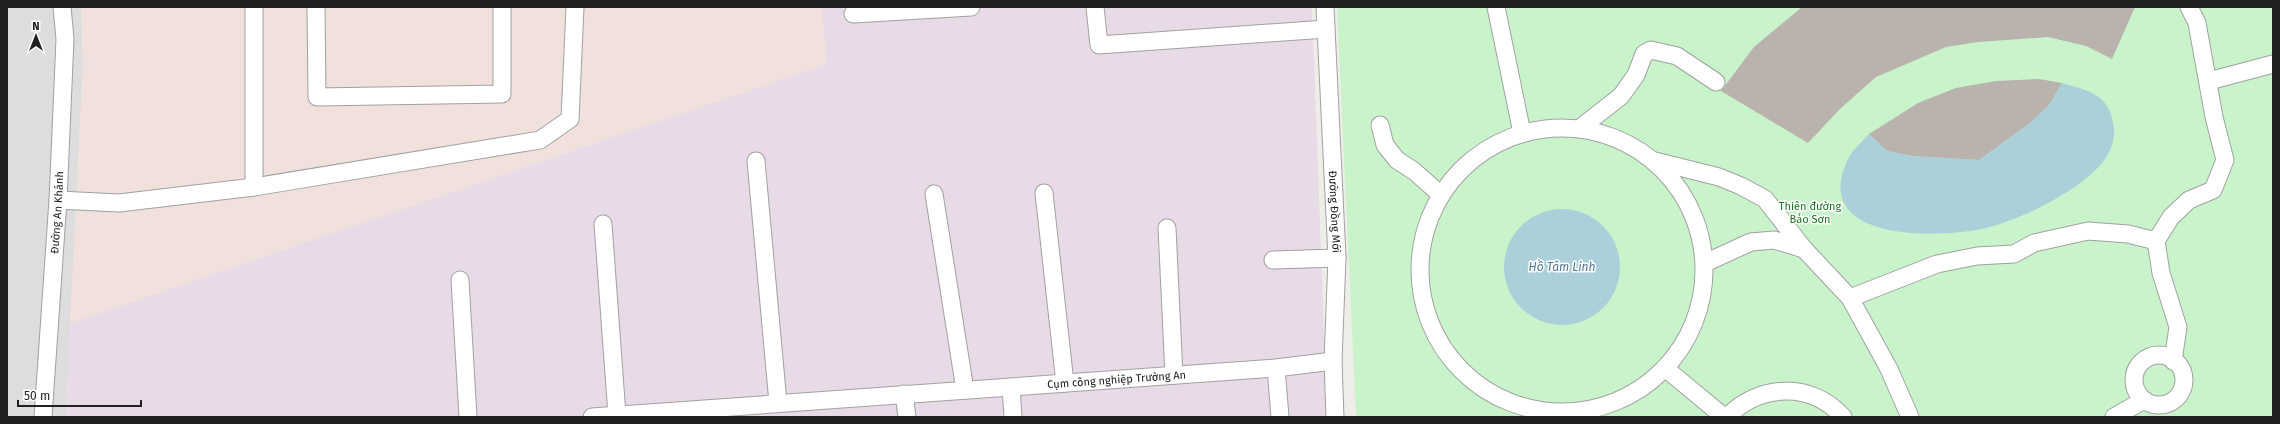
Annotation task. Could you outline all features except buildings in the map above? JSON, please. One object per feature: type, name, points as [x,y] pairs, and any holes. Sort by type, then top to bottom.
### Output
[{"type":"street","name":"Đường An Khánh","points":[[42,417],[58,200],[65,39],[62,7]]},
{"type":"street","points":[[254,7],[254,187]]},
{"type":"street","points":[[316,7],[316,97],[502,94],[502,7]]},
{"type":"street","points":[[58,200],[119,203],[254,187],[540,140],[570,119],[575,7]]},
{"type":"street","points":[[853,14],[908,9],[972,7]]},
{"type":"street","points":[[1095,7],[1099,45],[1326,29]]},
{"type":"street","name":"Đường Đồng Mới","points":[[1325,7],[1337,258],[1330,416]]},
{"type":"street","points":[[1496,7],[1522,133]]},
{"type":"street","points":[[2173,360],[2178,327],[2161,273],[2156,242],[2171,218],[2189,200],[2214,190],[2225,160],[2214,117],[2209,81],[2197,23],[2189,7]]},
{"type":"street","points":[[1579,129],[1621,96],[1636,75],[1644,54],[1651,50],[1677,56],[1716,82]]},
{"type":"street","points":[[2209,81],[2273,64]]},
{"type":"street","points":[[1380,125],[1385,145],[1397,160],[1414,171],[1441,194]]},
{"type":"street","points":[[1545,129],[1579,129],[1603,134],[1621,140],[1654,161],[1680,190],[1690,206],[1703,243],[1705,262],[1704,288],[1696,320],[1688,337],[1665,368],[1650,382],[1617,401],[1598,407],[1566,412],[1540,410],[1521,406],[1503,399],[1470,378],[1456,365],[1434,333],[1422,296],[1420,258],[1428,220],[1441,194],[1460,171],[1474,158],[1490,147],[1522,133],[1545,129]]},
{"type":"street","points":[[756,161],[778,403]]},
{"type":"street","points":[[1654,161],[1719,177],[1741,186],[1765,199],[1804,249],[1850,298],[1889,369],[1910,417]]},
{"type":"street","points":[[1044,193],[1064,383]]},
{"type":"street","points":[[934,194],[965,390]]},
{"type":"street","points":[[603,224],[618,415]]},
{"type":"street","points":[[1167,228],[1174,375]]},
{"type":"street","points":[[1850,298],[1937,264],[1977,256],[2014,254],[2034,243],[2088,231],[2128,234],[2156,242]]},
{"type":"street","points":[[1705,262],[1751,242],[1774,240],[1804,249]]},
{"type":"street","points":[[1273,260],[1337,258]]},
{"type":"street","points":[[460,280],[468,417]]},
{"type":"street","points":[[2159,356],[2173,360],[2179,366],[2184,380],[2179,395],[2173,401],[2158,405],[2144,400],[2135,388],[2135,372],[2139,366],[2144,360],[2159,356]]},
{"type":"street","name":"Cụm công nghiệp Trường An","points":[[807,409],[901,394],[1276,368],[1333,360]]},
{"type":"street","points":[[1276,368],[1280,417]]},
{"type":"street","points":[[1665,368],[1726,417],[1742,404],[1760,394],[1788,390],[1815,396],[1828,403],[1843,417]]},
{"type":"street","points":[[1012,387],[1013,417]]},
{"type":"street","points":[[901,394],[907,417]]},
{"type":"street","points":[[2114,417],[2144,400]]},
{"type":"street","points":[[592,417],[778,403],[807,409]]},
{"type":"shaded area","points":[[7,7],[81,7],[83,65],[66,417],[7,417]]},
{"type":"shaded area","points":[[81,7],[822,7],[826,64],[70,323],[83,65]]},
{"type":"shaded area","points":[[822,7],[1312,7],[1327,417],[66,417],[70,323],[826,64]]},
{"type":"green space","name":"Thiên đường Bảo Sơn","points":[[1337,7],[2273,7],[2273,417],[1356,417]]},
{"type":"water","points":[[2062,83],[2090,92],[2103,101],[2112,117],[2114,128],[2112,144],[2106,158],[2096,170],[2063,195],[2024,215],[1986,228],[1965,232],[1938,234],[1910,233],[1883,228],[1861,220],[1846,206],[1841,185],[1849,157],[1869,134],[1887,151],[1913,156],[1979,160],[2030,123],[2049,105]]},
{"type":"water","name":"Hồ Tâm Linh","points":[[1562,209],[1573,210],[1584,214],[1603,226],[1615,245],[1619,256],[1619,278],[1615,289],[1603,308],[1584,320],[1573,324],[1562,325],[1551,324],[1540,320],[1521,308],[1509,289],[1505,278],[1504,267],[1505,256],[1509,245],[1521,226],[1540,214],[1551,210]]}]
